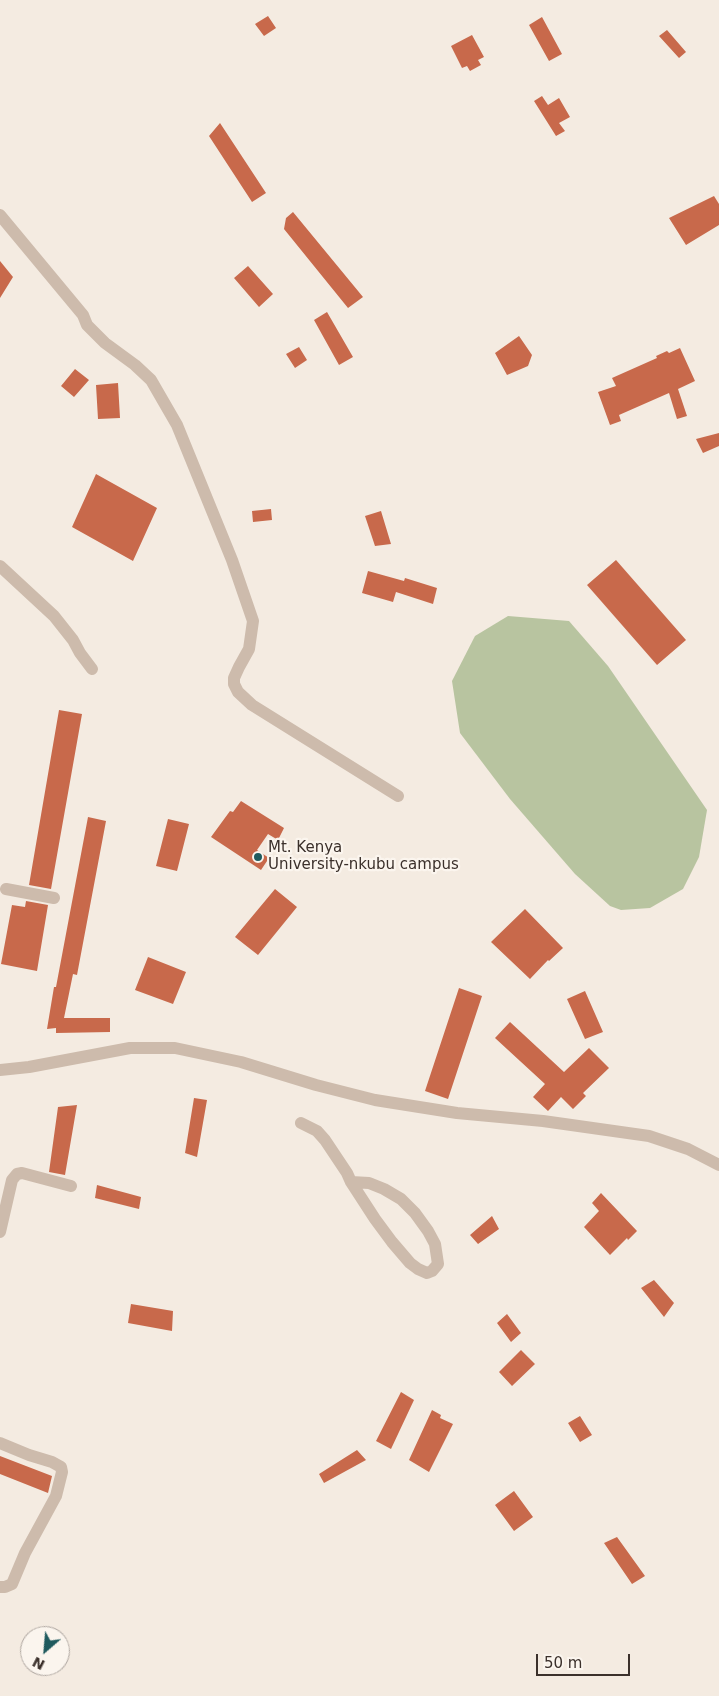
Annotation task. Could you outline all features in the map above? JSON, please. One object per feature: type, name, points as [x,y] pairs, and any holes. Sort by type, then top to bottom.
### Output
[{"type":"street","points":[[0,215],[105,344],[135,365],[151,380],[177,425],[232,560],[253,620],[249,648],[234,678],[234,684],[238,692],[252,705],[398,796]]},
{"type":"street","points":[[0,566],[54,616],[92,669]]},
{"type":"street","points":[[6,889],[54,898]]},
{"type":"street","points":[[0,1070],[29,1067],[130,1048],[175,1048],[241,1062],[334,1090],[375,1100],[457,1113],[543,1121],[649,1136],[688,1149],[719,1165]]},
{"type":"street","points":[[301,1123],[317,1132],[325,1140],[351,1182],[392,1242],[410,1263],[427,1273],[432,1271],[438,1264],[436,1244],[415,1213],[401,1200],[384,1189],[369,1183],[351,1182]]},
{"type":"street","points":[[0,1232],[12,1180],[17,1174],[22,1173],[71,1186]]},
{"type":"street","points":[[0,1443],[52,1462],[61,1467],[62,1472],[56,1496],[25,1553],[12,1584],[0,1587]]},
{"type":"green space","points":[[508,616],[569,621],[608,666],[707,810],[699,857],[683,889],[650,908],[621,910],[610,906],[575,874],[510,799],[460,733],[452,681],[475,636]]},
{"type":"building","points":[[268,16],[276,28],[264,36],[255,24]]},
{"type":"building","points":[[542,17],[562,54],[549,61],[529,25]]},
{"type":"building","points":[[667,30],[686,52],[679,58],[659,36]]},
{"type":"building","points":[[472,35],[484,57],[478,60],[481,65],[470,71],[467,66],[462,68],[451,46]]},
{"type":"building","points":[[542,96],[548,105],[559,98],[570,117],[559,123],[565,131],[556,136],[534,101]]},
{"type":"building","points":[[220,123],[266,193],[252,202],[209,136]]},
{"type":"building","points":[[714,196],[719,204],[719,225],[686,245],[669,218]]},
{"type":"building","points":[[293,212],[363,297],[348,308],[284,229],[286,218]]},
{"type":"building","points":[[0,261],[13,277],[0,298]]},
{"type":"building","points":[[248,266],[273,294],[259,307],[234,278]]},
{"type":"building","points":[[327,312],[353,357],[339,365],[314,320]]},
{"type":"building","points":[[519,336],[532,355],[528,366],[507,375],[495,353]]},
{"type":"building","points":[[299,347],[307,360],[295,368],[286,354]]},
{"type":"building","points":[[680,348],[695,381],[678,389],[687,416],[677,419],[669,393],[619,415],[621,421],[610,425],[598,392],[616,386],[612,378],[657,358],[656,356],[667,351],[669,353]]},
{"type":"building","points":[[75,369],[89,380],[74,397],[61,386]]},
{"type":"building","points":[[118,383],[120,418],[98,419],[96,385]]},
{"type":"building","points":[[719,433],[719,446],[703,453],[696,439]]},
{"type":"building","points":[[96,474],[157,508],[133,561],[72,527]]},
{"type":"building","points":[[271,509],[272,520],[253,522],[252,511]]},
{"type":"building","points":[[381,511],[391,544],[375,546],[365,516]]},
{"type":"building","points":[[616,560],[686,640],[657,665],[587,585]]},
{"type":"building","points":[[368,571],[404,581],[405,578],[437,588],[433,604],[396,592],[393,602],[362,593]]},
{"type":"building","points":[[59,710],[82,714],[51,889],[29,885]]},
{"type":"building","points":[[241,801],[284,828],[278,840],[268,834],[257,850],[269,858],[261,870],[211,837],[230,811],[233,812]]},
{"type":"building","points":[[88,817],[106,821],[77,975],[73,974],[64,1018],[110,1018],[110,1032],[56,1033],[56,1028],[47,1029]]},
{"type":"building","points":[[168,819],[189,824],[177,871],[156,866]]},
{"type":"building","points":[[275,889],[297,907],[258,955],[235,937]]},
{"type":"building","points":[[26,901],[48,905],[37,971],[1,964],[12,905],[25,907]]},
{"type":"building","points":[[525,909],[563,948],[548,960],[530,979],[491,942]]},
{"type":"building","points":[[148,957],[186,972],[173,1004],[135,990]]},
{"type":"building","points":[[459,988],[482,996],[448,1099],[425,1091]]},
{"type":"building","points":[[585,991],[603,1032],[585,1039],[567,999]]},
{"type":"building","points":[[510,1022],[564,1072],[589,1048],[609,1068],[583,1093],[586,1096],[573,1109],[561,1097],[548,1111],[533,1097],[545,1084],[495,1038]]},
{"type":"building","points":[[194,1098],[207,1100],[197,1157],[185,1153]]},
{"type":"building","points":[[77,1105],[65,1175],[49,1172],[58,1107]]},
{"type":"building","points":[[97,1185],[141,1197],[139,1209],[95,1198]]},
{"type":"building","points":[[601,1193],[637,1231],[610,1255],[584,1227],[599,1211],[592,1203]]},
{"type":"building","points":[[492,1216],[499,1229],[478,1244],[470,1235]]},
{"type":"building","points":[[654,1280],[674,1303],[664,1317],[641,1288]]},
{"type":"building","points":[[131,1304],[173,1311],[172,1331],[128,1323]]},
{"type":"building","points":[[507,1314],[521,1333],[511,1342],[497,1323]]},
{"type":"building","points":[[521,1350],[535,1364],[512,1386],[499,1372]]},
{"type":"building","points":[[401,1392],[414,1400],[391,1449],[376,1441]]},
{"type":"building","points":[[432,1410],[441,1415],[440,1418],[453,1424],[429,1472],[409,1460]]},
{"type":"building","points":[[580,1416],[592,1435],[580,1442],[568,1423]]},
{"type":"building","points":[[357,1450],[366,1460],[324,1483],[319,1474]]},
{"type":"building","points":[[0,1456],[52,1476],[48,1493],[0,1474]]},
{"type":"building","points":[[514,1491],[533,1517],[514,1531],[495,1505]]},
{"type":"building","points":[[617,1537],[645,1576],[632,1584],[604,1543]]},
{"type":"place","name":"Mt. Kenya University-nkubu campus","points":[[258,857]]}]
